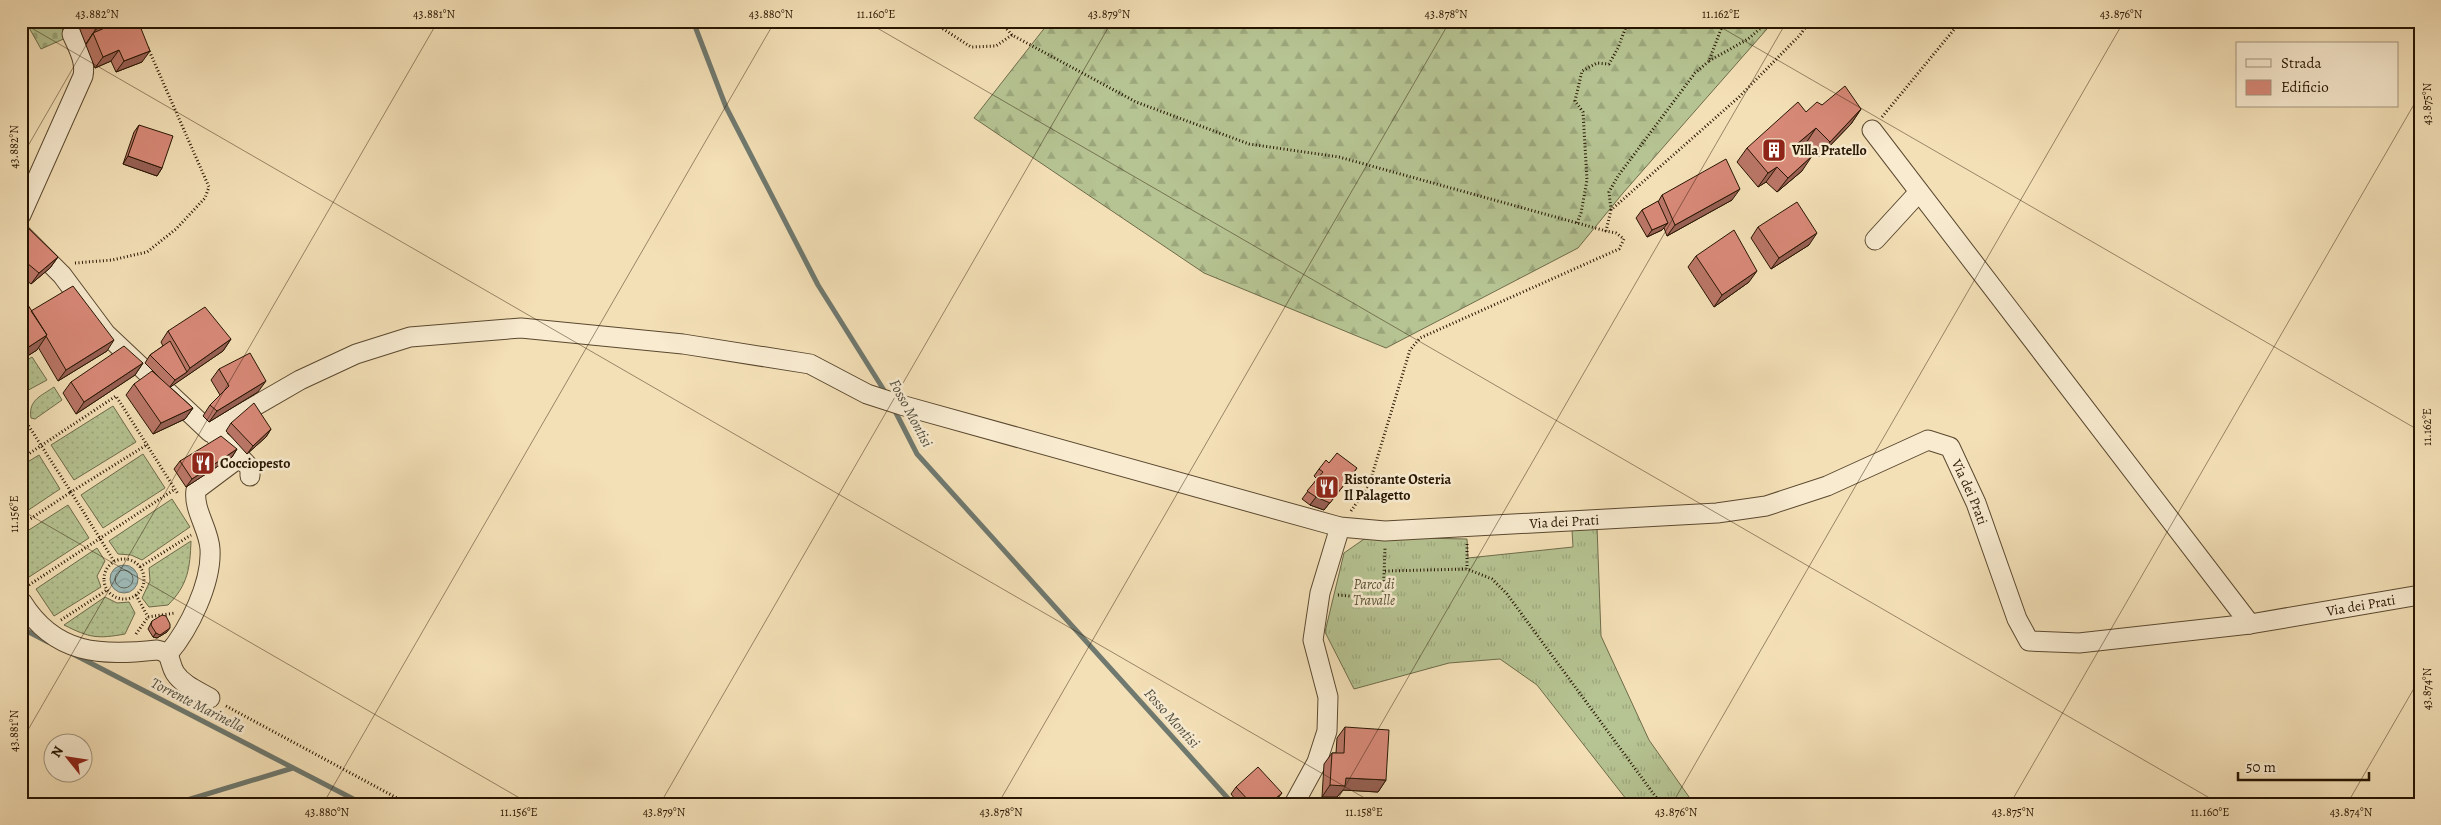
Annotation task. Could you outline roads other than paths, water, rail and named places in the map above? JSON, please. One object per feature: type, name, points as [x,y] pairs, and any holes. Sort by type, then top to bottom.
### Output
[{"type":"street","points":[[21,215],[83,76],[85,68],[83,60],[72,34]]},
{"type":"street","points":[[1872,130],[2250,624]]},
{"type":"street","points":[[1875,240],[1919,192]]},
{"type":"street","points":[[21,234],[62,275],[106,334],[210,432],[237,454],[250,468],[250,476]]},
{"type":"street","name":"Via dei Prati","points":[[210,432],[300,380],[356,354],[410,337],[521,328],[683,344],[810,364],[867,394],[901,405],[1340,527],[1385,531],[1467,525],[1717,513],[1766,506],[1827,486],[1928,440],[1950,447],[1976,503],[2017,619],[2029,641],[2079,643],[2250,624],[2420,595]]},
{"type":"street","points":[[168,654],[196,609],[206,581],[210,549],[196,502],[196,490],[232,464],[237,454]]},
{"type":"street","points":[[1294,804],[1317,762],[1327,731],[1328,698],[1313,640],[1320,593],[1340,527]]},
{"type":"street","points":[[28,594],[31,616],[44,629],[80,649],[98,653],[157,650],[168,654],[177,675],[186,684],[210,698]]},
{"type":"water","points":[[124,565],[134,569],[138,579],[134,589],[124,593],[114,589],[110,579],[114,569]]},
{"type":"waterway","name":"Fosso Montisi","points":[[693,21],[726,107],[818,285],[887,395]]},
{"type":"waterway","name":"Fosso Montisi","points":[[894,409],[917,454],[1233,804]]},
{"type":"waterway","name":"Torrente Marinella","points":[[21,628],[48,642]]},
{"type":"waterway","name":"Torrente Marinella","points":[[73,654],[363,804]]},
{"type":"waterway","points":[[174,804],[293,768]]},
{"type":"place","name":"Villa Pratello","points":[[1774,150]]},
{"type":"place","name":"Cocciopesto","points":[[203,463]]},
{"type":"place","name":"Ristorante Osteria Il Palagetto","points":[[1327,487]]},
{"type":"park label","name":"Parco di Travalle","points":[[1374,592]]}]
